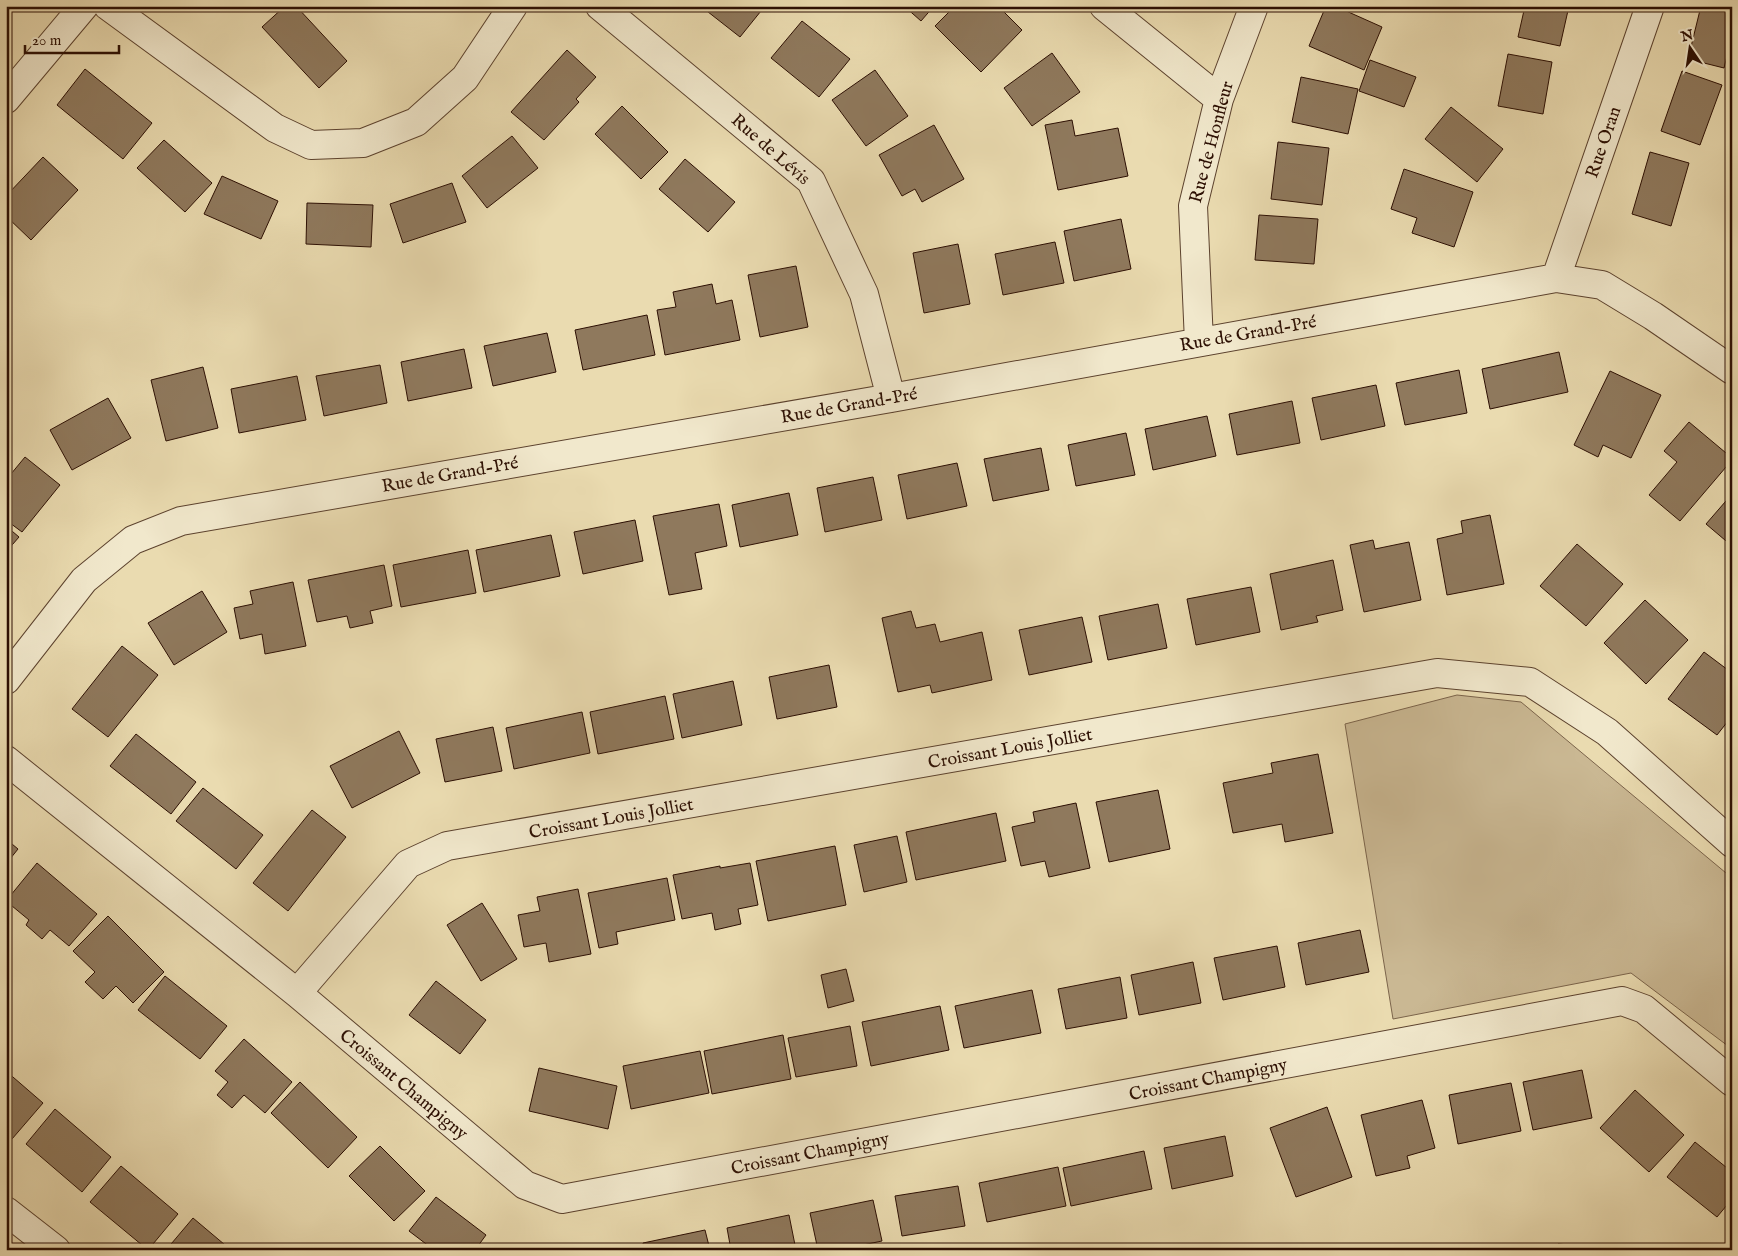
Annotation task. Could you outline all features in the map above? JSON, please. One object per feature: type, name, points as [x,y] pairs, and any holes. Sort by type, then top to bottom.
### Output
[{"type":"street","points":[[6,98],[84,6]]},
{"type":"street","points":[[108,6],[274,128],[311,144],[364,143],[416,122],[465,78],[514,6]]},
{"type":"street","name":"Rue de Lévis","points":[[600,6],[811,181],[864,294],[891,398]]},
{"type":"street","points":[[1104,6],[1219,98]]},
{"type":"street","name":"Rue de Honfleur","points":[[1199,342],[1192,206],[1219,98],[1254,6]]},
{"type":"street","name":"Rue Oran","points":[[1556,278],[1650,6]]},
{"type":"street","name":"Rue de Grand-Pré","points":[[6,680],[84,580],[133,540],[181,521],[891,398],[1556,278],[1602,285],[1653,316],[1732,370]]},
{"type":"street","name":"Croissant Louis Jolliet","points":[[297,993],[408,864],[447,846],[1437,673],[1530,682],[1607,732],[1732,843]]},
{"type":"street","name":"Croissant Champigny","points":[[6,760],[297,993],[524,1185],[562,1199],[1622,1001],[1644,1009],[1732,1082]]},
{"type":"street","points":[[6,1211],[56,1250]]},
{"type":"shaded area","points":[[1457,695],[1521,702],[1732,878],[1732,1049],[1631,973],[1393,1019],[1345,724]]},
{"type":"building","points":[[285,6],[296,6],[347,61],[319,88],[262,27]]},
{"type":"building","points":[[704,6],[765,6],[740,37],[703,8]]},
{"type":"building","points":[[904,6],[934,6],[921,21]]},
{"type":"building","points":[[955,6],[974,6],[976,8],[978,6],[998,6],[1022,30],[981,72],[935,26]]},
{"type":"building","points":[[1326,6],[1335,6],[1382,27],[1364,70],[1309,46]]},
{"type":"building","points":[[1525,6],[1569,6],[1560,46],[1518,37]]},
{"type":"building","points":[[1701,6],[1732,6],[1732,53],[1728,52],[1724,68],[1688,59]]},
{"type":"building","points":[[802,21],[850,59],[819,97],[771,58]]},
{"type":"building","points":[[567,50],[596,77],[576,99],[579,102],[544,140],[511,112]]},
{"type":"building","points":[[1052,53],[1080,92],[1032,126],[1004,88]]},
{"type":"building","points":[[1508,54],[1552,62],[1543,114],[1498,106]]},
{"type":"building","points":[[1370,60],[1416,77],[1404,107],[1359,91]]},
{"type":"building","points":[[85,69],[152,123],[123,159],[57,105]]},
{"type":"building","points":[[875,70],[908,116],[866,146],[832,100]]},
{"type":"building","points":[[1682,71],[1722,85],[1700,145],[1661,131]]},
{"type":"building","points":[[1301,77],[1358,89],[1348,134],[1292,122]]},
{"type":"building","points":[[622,106],[668,152],[641,179],[595,134]]},
{"type":"building","points":[[1451,107],[1503,149],[1477,182],[1425,139]]},
{"type":"building","points":[[1072,120],[1075,136],[1118,128],[1128,176],[1058,190],[1045,125]]},
{"type":"building","points":[[934,125],[964,179],[922,202],[915,189],[902,196],[879,155]]},
{"type":"building","points":[[512,136],[538,168],[487,208],[462,176]]},
{"type":"building","points":[[164,140],[212,183],[185,212],[137,168]]},
{"type":"building","points":[[1278,142],[1329,148],[1322,205],[1271,199]]},
{"type":"building","points":[[1650,152],[1689,163],[1671,226],[1632,214]]},
{"type":"building","points":[[43,157],[78,190],[31,240],[6,216],[6,196]]},
{"type":"building","points":[[685,159],[735,202],[708,232],[659,189]]},
{"type":"building","points":[[1404,169],[1473,192],[1454,247],[1412,233],[1417,218],[1391,209]]},
{"type":"building","points":[[222,176],[278,201],[261,239],[204,214]]},
{"type":"building","points":[[452,183],[466,222],[403,243],[390,204]]},
{"type":"building","points":[[307,203],[373,205],[371,247],[306,244]]},
{"type":"building","points":[[1259,215],[1318,219],[1314,264],[1255,260]]},
{"type":"building","points":[[1121,219],[1131,269],[1074,281],[1064,231]]},
{"type":"building","points":[[1055,242],[1064,283],[1003,295],[995,254]]},
{"type":"building","points":[[958,244],[970,304],[924,313],[913,253]]},
{"type":"building","points":[[796,266],[808,327],[760,337],[748,275]]},
{"type":"building","points":[[712,284],[716,304],[732,300],[740,340],[665,355],[657,310],[676,307],[673,292]]},
{"type":"building","points":[[647,315],[655,355],[583,370],[575,330]]},
{"type":"building","points":[[547,333],[556,372],[493,386],[484,346]]},
{"type":"building","points":[[464,349],[472,388],[408,401],[401,362]]},
{"type":"building","points":[[1559,352],[1568,392],[1490,409],[1482,369]]},
{"type":"building","points":[[380,365],[387,403],[324,416],[316,376]]},
{"type":"building","points":[[203,367],[218,428],[166,441],[151,380]]},
{"type":"building","points":[[1459,370],[1467,413],[1405,425],[1396,383]]},
{"type":"building","points":[[1610,371],[1661,395],[1631,458],[1603,445],[1598,457],[1574,445]]},
{"type":"building","points":[[297,376],[306,420],[239,433],[231,389]]},
{"type":"building","points":[[1376,385],[1385,426],[1321,440],[1312,398]]},
{"type":"building","points":[[108,398],[131,438],[72,470],[50,430]]},
{"type":"building","points":[[1292,401],[1300,443],[1237,455],[1229,414]]},
{"type":"building","points":[[1207,416],[1216,456],[1153,470],[1145,429]]},
{"type":"building","points":[[1689,422],[1732,460],[1680,521],[1649,495],[1677,462],[1664,451]]},
{"type":"building","points":[[1126,433],[1135,475],[1076,486],[1068,445]]},
{"type":"building","points":[[1041,448],[1049,490],[993,501],[984,459]]},
{"type":"building","points":[[25,457],[60,485],[22,532],[6,520],[6,480]]},
{"type":"building","points":[[957,463],[967,506],[907,519],[898,475]]},
{"type":"building","points":[[873,477],[882,520],[825,532],[817,488]]},
{"type":"building","points":[[789,493],[798,535],[740,547],[732,505]]},
{"type":"building","points":[[1732,494],[1732,546],[1706,524]]},
{"type":"building","points":[[719,504],[727,546],[695,553],[702,589],[669,595],[653,516]]},
{"type":"building","points":[[1490,515],[1504,584],[1447,595],[1437,539],[1463,533],[1461,521]]},
{"type":"building","points":[[635,520],[643,561],[583,574],[574,532]]},
{"type":"building","points":[[6,526],[19,537],[6,552]]},
{"type":"building","points":[[551,535],[560,576],[484,592],[476,550]]},
{"type":"building","points":[[1373,540],[1375,549],[1409,542],[1421,600],[1364,612],[1350,545]]},
{"type":"building","points":[[1577,544],[1623,584],[1586,626],[1540,586]]},
{"type":"building","points":[[468,550],[476,593],[401,607],[393,565]]},
{"type":"building","points":[[1333,560],[1343,610],[1316,616],[1318,622],[1281,630],[1270,574]]},
{"type":"building","points":[[384,565],[392,606],[370,611],[373,623],[350,628],[347,616],[317,622],[308,580]]},
{"type":"building","points":[[293,582],[306,646],[265,654],[262,634],[240,639],[234,608],[253,604],[250,591]]},
{"type":"building","points":[[1251,587],[1260,632],[1196,645],[1187,599]]},
{"type":"building","points":[[202,591],[227,632],[174,665],[148,623]]},
{"type":"building","points":[[1645,600],[1688,640],[1646,684],[1604,643]]},
{"type":"building","points":[[1158,604],[1167,648],[1108,660],[1099,616]]},
{"type":"building","points":[[911,611],[916,628],[935,624],[940,642],[982,632],[992,680],[932,693],[930,685],[898,692],[882,618]]},
{"type":"building","points":[[1082,617],[1092,662],[1029,675],[1019,630]]},
{"type":"building","points":[[122,646],[158,675],[108,737],[72,709]]},
{"type":"building","points":[[1704,652],[1732,673],[1732,716],[1717,735],[1668,699]]},
{"type":"building","points":[[829,665],[837,707],[777,719],[769,677]]},
{"type":"building","points":[[733,681],[742,725],[682,738],[673,694]]},
{"type":"building","points":[[665,696],[674,739],[598,754],[590,712]]},
{"type":"building","points":[[582,712],[590,753],[514,769],[506,728]]},
{"type":"building","points":[[493,727],[502,771],[445,782],[436,739]]},
{"type":"building","points":[[399,731],[420,773],[352,808],[330,766]]},
{"type":"building","points":[[136,734],[196,782],[171,814],[110,766]]},
{"type":"building","points":[[1318,754],[1333,833],[1285,842],[1282,824],[1233,833],[1223,783],[1273,773],[1271,763]]},
{"type":"building","points":[[203,788],[263,835],[236,869],[176,821]]},
{"type":"building","points":[[1158,790],[1170,849],[1109,862],[1096,802]]},
{"type":"building","points":[[1076,803],[1090,868],[1049,877],[1045,861],[1021,866],[1012,827],[1035,822],[1033,812]]},
{"type":"building","points":[[312,810],[346,837],[288,911],[253,883]]},
{"type":"building","points":[[996,813],[1006,861],[916,880],[906,832]]},
{"type":"building","points":[[897,836],[907,882],[864,892],[854,845]]},
{"type":"building","points":[[6,839],[18,849],[6,864]]},
{"type":"building","points":[[835,846],[846,905],[768,921],[756,861]]},
{"type":"building","points":[[37,863],[97,914],[69,946],[50,930],[42,939],[26,925],[29,920],[6,901]]},
{"type":"building","points":[[750,863],[758,905],[738,909],[741,924],[715,930],[712,913],[682,919],[673,875],[720,866],[720,868]]},
{"type":"building","points":[[667,878],[675,920],[616,932],[618,944],[599,948],[588,893]]},
{"type":"building","points":[[578,889],[591,954],[549,962],[546,943],[524,947],[518,915],[540,911],[537,897]]},
{"type":"building","points":[[482,903],[517,959],[481,981],[447,925]]},
{"type":"building","points":[[108,916],[164,972],[133,1003],[116,986],[103,999],[85,982],[95,972],[73,951]]},
{"type":"building","points":[[1360,930],[1369,972],[1306,985],[1298,943]]},
{"type":"building","points":[[1277,946],[1285,987],[1223,1000],[1214,958]]},
{"type":"building","points":[[1193,962],[1201,1003],[1139,1015],[1131,975]]},
{"type":"building","points":[[846,969],[854,1001],[828,1008],[821,975]]},
{"type":"building","points":[[165,976],[227,1026],[200,1059],[138,1010]]},
{"type":"building","points":[[1120,977],[1127,1018],[1066,1029],[1058,989]]},
{"type":"building","points":[[436,981],[486,1020],[460,1054],[409,1015]]},
{"type":"building","points":[[1032,990],[1041,1033],[964,1048],[955,1006]]},
{"type":"building","points":[[940,1006],[949,1050],[871,1066],[862,1022]]},
{"type":"building","points":[[850,1026],[857,1066],[796,1077],[788,1038]]},
{"type":"building","points":[[783,1035],[791,1079],[712,1094],[704,1051]]},
{"type":"building","points":[[244,1039],[292,1082],[265,1113],[244,1095],[232,1108],[217,1095],[228,1082],[215,1071]]},
{"type":"building","points":[[700,1051],[709,1093],[631,1109],[623,1066]]},
{"type":"building","points":[[539,1068],[617,1086],[608,1129],[529,1111]]},
{"type":"building","points":[[1582,1070],[1592,1118],[1533,1130],[1523,1082]]},
{"type":"building","points":[[6,1071],[43,1103],[12,1139],[6,1134]]},
{"type":"building","points":[[300,1082],[357,1137],[328,1168],[271,1113]]},
{"type":"building","points":[[1511,1083],[1521,1131],[1458,1144],[1449,1095]]},
{"type":"building","points":[[1635,1090],[1684,1135],[1649,1172],[1600,1128]]},
{"type":"building","points":[[1422,1100],[1435,1148],[1407,1156],[1410,1168],[1376,1176],[1361,1115]]},
{"type":"building","points":[[1327,1107],[1352,1177],[1296,1197],[1270,1128]]},
{"type":"building","points":[[55,1109],[111,1157],[82,1192],[26,1144]]},
{"type":"building","points":[[1225,1136],[1233,1176],[1172,1189],[1164,1148]]},
{"type":"building","points":[[1695,1142],[1732,1172],[1732,1199],[1717,1217],[1667,1177]]},
{"type":"building","points":[[380,1146],[425,1191],[394,1221],[349,1176]]},
{"type":"building","points":[[1144,1151],[1152,1189],[1071,1206],[1063,1168]]},
{"type":"building","points":[[121,1166],[178,1214],[148,1250],[90,1202]]},
{"type":"building","points":[[1058,1167],[1066,1206],[987,1222],[979,1183]]},
{"type":"building","points":[[958,1186],[965,1226],[902,1236],[895,1196]]},
{"type":"building","points":[[436,1197],[486,1235],[475,1250],[434,1250],[409,1231]]},
{"type":"building","points":[[873,1200],[882,1241],[839,1250],[818,1250],[810,1213]]},
{"type":"building","points":[[789,1215],[796,1250],[731,1250],[727,1228]]},
{"type":"building","points":[[193,1218],[231,1250],[166,1250]]},
{"type":"building","points":[[705,1230],[710,1250],[644,1250],[643,1243]]},
{"type":"building","points":[[1558,1244],[1581,1246],[1581,1250],[1557,1250]]},
{"type":"building","points":[[625,1245],[626,1250],[600,1250]]}]
